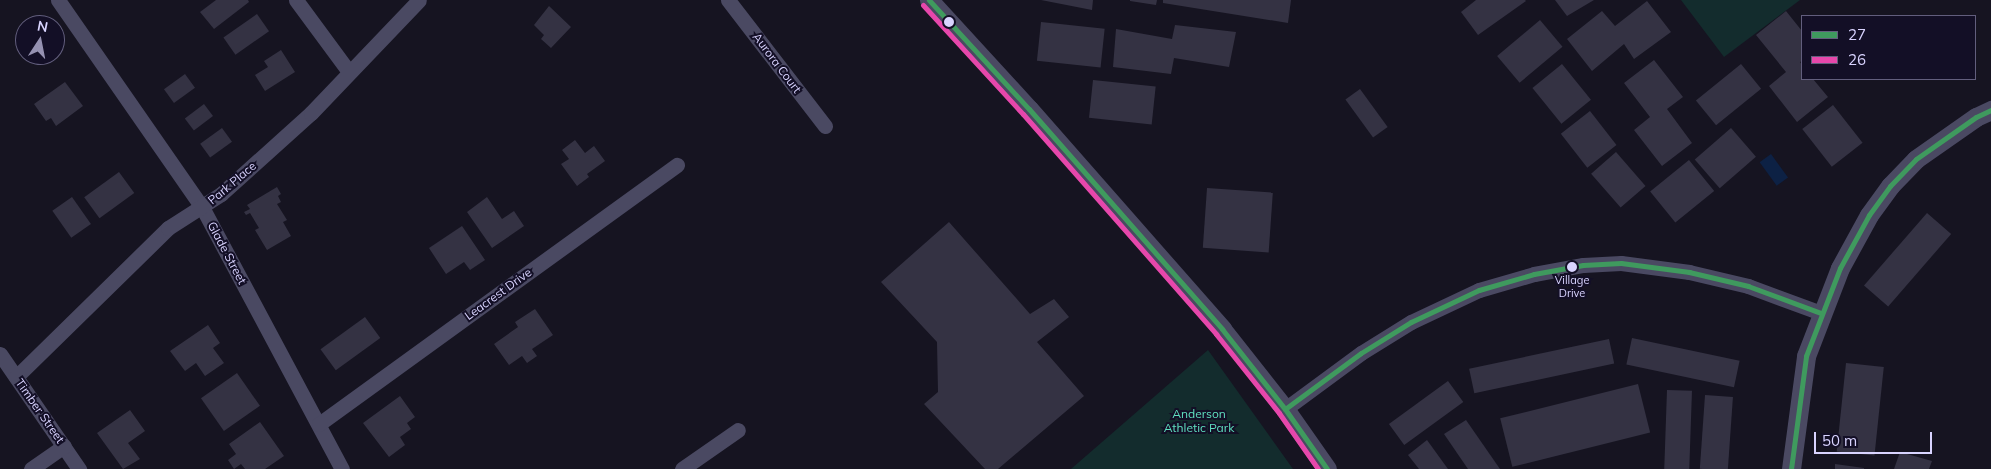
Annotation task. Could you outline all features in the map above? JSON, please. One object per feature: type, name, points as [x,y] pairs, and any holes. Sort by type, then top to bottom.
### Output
[{"type":"street","name":"Glade Street","points":[[58,0],[202,207],[342,469]]},
{"type":"street","points":[[296,0],[348,72]]},
{"type":"street","name":"Park Place","points":[[16,377],[168,228],[221,194],[311,113],[348,72],[419,0]]},
{"type":"street","name":"Aurora Court","points":[[728,0],[825,126]]},
{"type":"street","points":[[929,0],[1029,109],[1222,329],[1285,408],[1327,469]]},
{"type":"street","points":[[1791,469],[1806,356],[1821,313],[1840,268],[1869,215],[1890,186],[1916,159],[1976,117],[1991,110]]},
{"type":"street","name":"Leacrest Drive","points":[[319,424],[677,165]]},
{"type":"street","points":[[1285,408],[1352,359],[1411,322],[1479,290],[1534,274],[1582,265],[1621,263],[1689,272],[1748,286],[1821,313]]},
{"type":"street","name":"Timber Street","points":[[0,354],[79,469]]},
{"type":"street","points":[[682,469],[738,430]]},
{"type":"street","points":[[31,469],[64,446]]},
{"type":"green space","points":[[1681,0],[1800,0],[1724,57]]},
{"type":"green space","name":"Anderson Athletic Park","points":[[1208,350],[1293,469],[1071,469]]},
{"type":"water","points":[[1771,154],[1788,177],[1777,186],[1760,162]]},
{"type":"building","points":[[216,0],[248,0],[249,2],[214,29],[200,12]]},
{"type":"building","points":[[1041,0],[1093,0],[1092,10]]},
{"type":"building","points":[[1130,0],[1157,0],[1156,5]]},
{"type":"building","points":[[1163,0],[1291,0],[1288,23],[1163,3]]},
{"type":"building","points":[[1476,0],[1526,1],[1478,35],[1461,12]]},
{"type":"building","points":[[1555,0],[1594,0],[1567,16]]},
{"type":"building","points":[[1647,1],[1671,32],[1634,59],[1624,44],[1592,71],[1567,39],[1602,11],[1615,26]]},
{"type":"building","points":[[549,6],[571,27],[551,48],[541,39],[544,35],[534,25]]},
{"type":"building","points":[[1786,11],[1801,30],[1801,80],[1814,80],[1828,97],[1797,122],[1769,86],[1786,72],[1756,35]]},
{"type":"building","points":[[257,14],[269,31],[235,55],[223,38]]},
{"type":"building","points":[[1540,20],[1562,47],[1520,83],[1497,56]]},
{"type":"building","points":[[1041,22],[1105,29],[1101,67],[1037,61]]},
{"type":"building","points":[[1175,25],[1236,32],[1229,67],[1174,58],[1171,74],[1113,67],[1116,29],[1172,39]]},
{"type":"building","points":[[281,50],[295,72],[265,91],[255,75],[268,67],[264,61]]},
{"type":"building","points":[[1654,60],[1683,97],[1667,109],[1692,143],[1662,166],[1634,130],[1650,117],[1624,83]]},
{"type":"building","points":[[1562,64],[1591,100],[1561,124],[1532,88]]},
{"type":"building","points":[[1741,64],[1761,89],[1716,125],[1696,101]]},
{"type":"building","points":[[185,74],[195,88],[174,103],[164,89]]},
{"type":"building","points":[[1093,80],[1156,87],[1152,124],[1089,118]]},
{"type":"building","points":[[65,82],[83,106],[56,126],[51,118],[46,121],[34,104]]},
{"type":"building","points":[[1360,89],[1388,127],[1373,138],[1345,100]]},
{"type":"building","points":[[204,104],[213,116],[194,130],[185,118]]},
{"type":"building","points":[[1833,105],[1863,143],[1832,167],[1802,129]]},
{"type":"building","points":[[1590,111],[1616,145],[1587,168],[1561,134]]},
{"type":"building","points":[[222,128],[232,142],[210,158],[200,144]]},
{"type":"building","points":[[1731,128],[1756,157],[1720,188],[1695,159]]},
{"type":"building","points":[[575,140],[585,153],[594,146],[605,161],[587,174],[589,177],[577,186],[561,164],[569,159],[562,150]]},
{"type":"building","points":[[1616,152],[1646,186],[1621,208],[1591,174]]},
{"type":"building","points":[[1689,160],[1714,191],[1675,223],[1650,191]]},
{"type":"building","points":[[119,172],[134,193],[99,218],[84,197]]},
{"type":"building","points":[[277,187],[281,194],[278,196],[281,202],[277,204],[287,220],[283,222],[291,236],[267,250],[255,230],[259,228],[250,213],[246,215],[244,212],[250,209],[247,205]]},
{"type":"building","points":[[1207,188],[1273,193],[1269,252],[1203,248]]},
{"type":"building","points":[[72,197],[91,224],[71,238],[52,211]]},
{"type":"building","points":[[487,197],[502,219],[514,211],[524,226],[492,248],[467,212]]},
{"type":"building","points":[[1927,213],[1951,234],[1888,306],[1864,285]]},
{"type":"building","points":[[949,222],[1030,314],[1054,299],[1069,317],[1037,342],[1084,396],[998,469],[985,469],[924,404],[938,392],[937,342],[881,282]]},
{"type":"building","points":[[462,226],[485,260],[470,270],[464,262],[446,274],[429,248]]},
{"type":"building","points":[[535,309],[553,335],[532,349],[537,356],[527,363],[522,356],[509,365],[494,344],[518,327],[515,322]]},
{"type":"building","points":[[365,317],[380,338],[336,370],[321,349]]},
{"type":"building","points":[[208,325],[220,343],[213,348],[224,363],[205,376],[196,363],[185,371],[170,351]]},
{"type":"building","points":[[1632,338],[1740,361],[1734,387],[1626,364]]},
{"type":"building","points":[[1609,339],[1614,363],[1474,393],[1469,369]]},
{"type":"building","points":[[1846,363],[1884,367],[1874,455],[1837,452]]},
{"type":"building","points":[[237,373],[260,406],[224,431],[201,398]]},
{"type":"building","points":[[1448,381],[1463,402],[1404,445],[1389,424]]},
{"type":"building","points":[[1638,384],[1650,433],[1512,467],[1500,418]]},
{"type":"building","points":[[1667,390],[1692,391],[1689,469],[1664,469]]},
{"type":"building","points":[[1705,395],[1733,397],[1728,469],[1700,469]]},
{"type":"building","points":[[400,396],[415,417],[407,423],[411,429],[400,437],[405,445],[389,457],[363,423]]},
{"type":"building","points":[[130,410],[145,431],[128,443],[140,459],[123,469],[97,433]]},
{"type":"building","points":[[1466,420],[1500,469],[1468,469],[1444,434]]},
{"type":"building","points":[[260,422],[284,456],[265,469],[245,469],[241,464],[234,469],[228,460],[236,454],[229,444]]},
{"type":"building","points":[[1427,440],[1448,469],[1419,469],[1408,455]]},
{"type":"building","points":[[1900,452],[1932,461],[1929,469],[1894,469]]},
{"type":"building","points":[[1835,464],[1864,468],[1864,469],[1835,469]]},
{"type":"transit line","name":"27","points":[[929,0],[1029,109],[1222,329],[1285,409],[1327,469]]},
{"type":"transit line","name":"26","points":[[923,5],[1023,114],[1216,334],[1279,413],[1318,469]]},
{"type":"transit line","name":"27","points":[[1791,469],[1806,356],[1840,268],[1869,215],[1890,186],[1916,159],[1976,117],[1991,110]]},
{"type":"transit line","name":"27","points":[[1285,409],[1361,353],[1411,322],[1479,290],[1534,274],[1583,265],[1621,263],[1689,272],[1748,286],[1821,313]]},
{"type":"place","name":"Village Drive","points":[[1572,267]]}]
